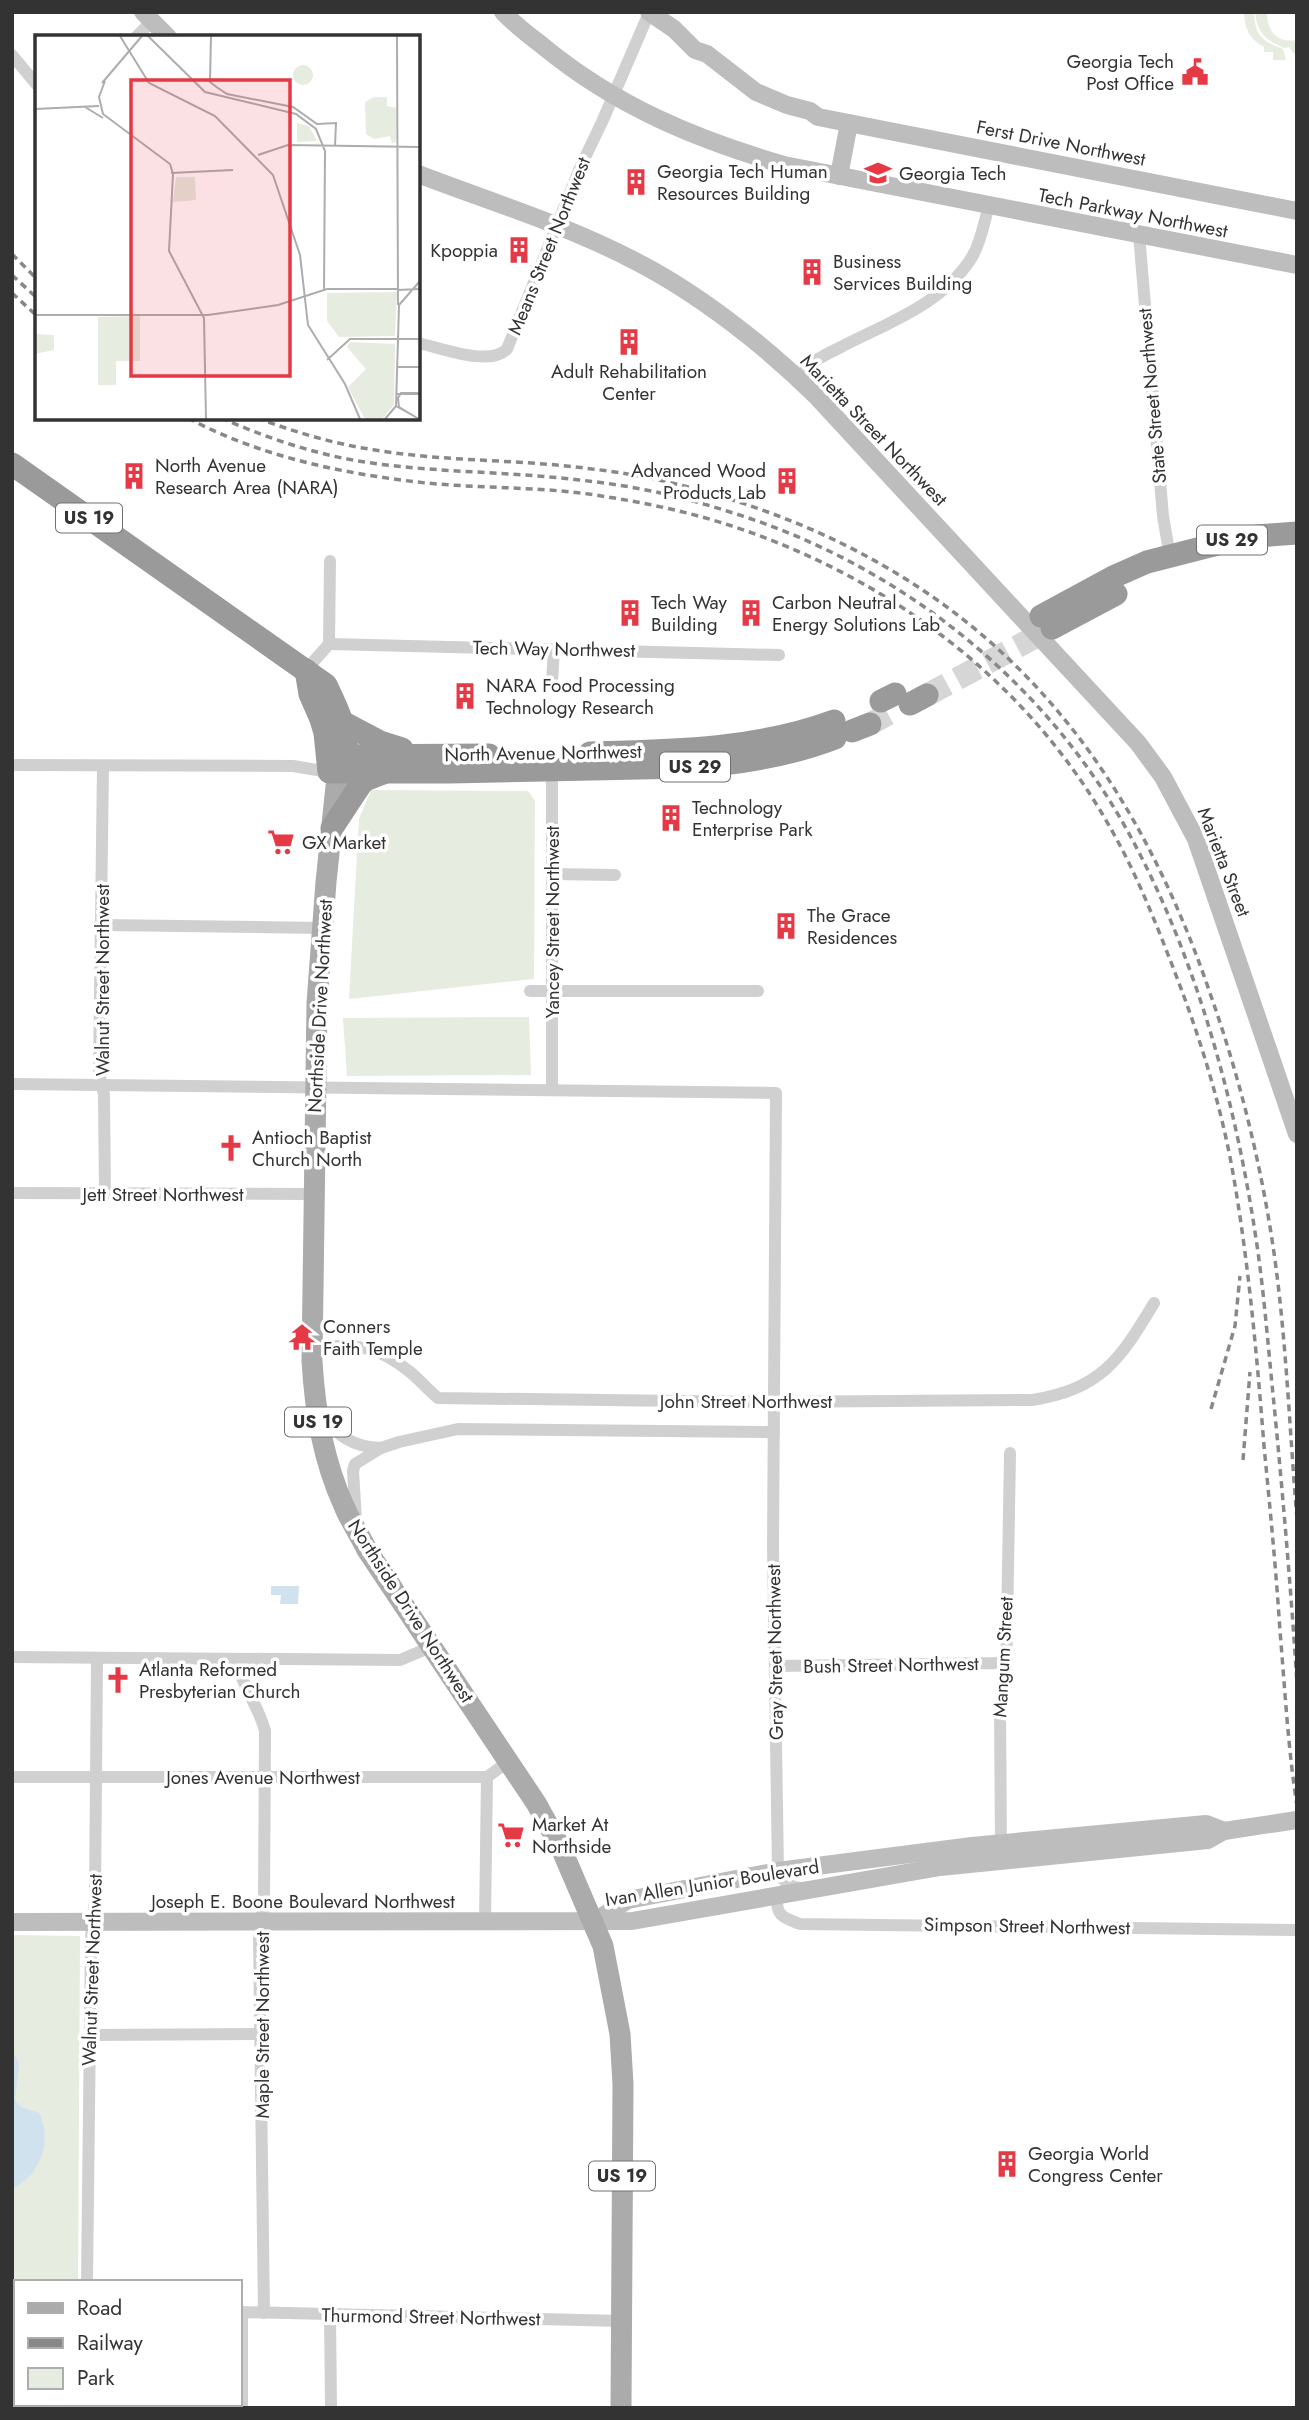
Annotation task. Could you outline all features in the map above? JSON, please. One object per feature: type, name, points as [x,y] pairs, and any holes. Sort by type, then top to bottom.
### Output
[{"type":"highway","name":"Northside Drive Northwest","points":[[12,464],[326,685],[344,723],[337,768]]},
{"type":"highway","name":"US 29","points":[[1046,629],[1113,577],[1147,562],[1229,541],[1297,533]]},
{"type":"highway","name":"Northside Drive Northwest","points":[[306,670],[310,694],[337,768]]},
{"type":"highway","name":"North Avenue Northwest","points":[[337,768],[429,756],[552,762],[718,765],[777,755],[881,709]]},
{"type":"highway","points":[[344,723],[380,743],[429,756]]},
{"type":"highway","name":"North Avenue Northwest","points":[[337,768],[386,772],[552,762]]},
{"type":"highway","points":[[332,828],[360,785],[365,780],[386,772]]},
{"type":"main road","name":"Tech Parkway Northwest","points":[[503,12],[550,53],[612,97],[725,148],[784,165],[1297,265]]},
{"type":"main road","name":"Ferst Drive Northwest","points":[[649,13],[674,29],[695,50],[707,54],[756,92],[787,106],[810,111],[818,117],[1297,211]]},
{"type":"main road","points":[[147,17],[166,35]]},
{"type":"main road","points":[[839,176],[849,123]]},
{"type":"main road","name":"Marietta Street Northwest","points":[[420,175],[557,225],[634,260],[691,293],[795,375],[1046,629]]},
{"type":"main road","name":"Marietta Street","points":[[1046,629],[1138,743],[1163,777],[1185,815],[1206,864],[1297,1134]]},
{"type":"main road","name":"Northside Drive Northwest","points":[[337,768],[317,1003],[313,1346],[316,1408],[324,1454],[345,1510],[367,1550],[509,1761],[552,1830],[603,1946],[620,2034],[623,2084],[621,2408]]},
{"type":"main road","name":"Ivan Allen Junior Boulevard","points":[[593,1922],[628,1900],[778,1871],[866,1858],[1208,1840],[1224,1831],[1297,1820]]},
{"type":"main road","name":"Ivan Allen Junior Boulevard","points":[[593,1922],[632,1921],[940,1867],[1002,1852]]},
{"type":"main road","name":"Joseph E. Boone Boulevard Northwest","points":[[12,1922],[593,1922]]},
{"type":"street","name":"Means Street Northwest","points":[[420,343],[473,356],[492,357],[507,349],[580,168],[649,13]]},
{"type":"street","points":[[136,35],[147,17]]},
{"type":"street","points":[[12,55],[35,83]]},
{"type":"street","points":[[795,375],[813,361],[919,307],[940,293],[957,277],[972,256],[989,206]]},
{"type":"street","name":"State Street Northwest","points":[[1139,235],[1163,516],[1170,557]]},
{"type":"street","points":[[306,670],[329,644],[330,561]]},
{"type":"street","name":"Tech Way Northwest","points":[[329,644],[779,655]]},
{"type":"street","points":[[552,682],[554,649]]},
{"type":"street","name":"Yancey Street Northwest","points":[[552,762],[552,1090]]},
{"type":"street","name":"North Avenue Northwest","points":[[12,765],[337,768]]},
{"type":"street","name":"Walnut Street Northwest","points":[[103,766],[99,1073],[104,1095],[105,1194]]},
{"type":"street","points":[[552,874],[615,876]]},
{"type":"street","points":[[102,925],[322,928]]},
{"type":"street","points":[[530,991],[758,992]]},
{"type":"street","points":[[12,1084],[552,1090]]},
{"type":"street","name":"Gray Street Northwest","points":[[552,1090],[776,1093],[774,1432],[778,1871]]},
{"type":"street","name":"Jett Street Northwest","points":[[12,1193],[314,1194]]},
{"type":"street","name":"John Street Northwest","points":[[313,1346],[371,1348],[413,1373],[438,1398],[775,1402],[1032,1400],[1057,1396],[1080,1388],[1128,1346],[1154,1303]]},
{"type":"street","points":[[316,1408],[343,1439],[355,1445],[381,1448]]},
{"type":"street","points":[[358,1530],[352,1471],[355,1464],[381,1448],[399,1442],[458,1429],[774,1432]]},
{"type":"street","name":"Mangum Street","points":[[1002,1852],[1000,1705],[1006,1684],[1010,1453]]},
{"type":"street","points":[[12,1657],[400,1660],[431,1647]]},
{"type":"street","name":"Walnut Street Northwest","points":[[87,2280],[97,1658]]},
{"type":"street","name":"Maple Street Northwest","points":[[237,1659],[238,1668],[261,1715],[265,1731],[264,1902],[259,1939],[264,2313]]},
{"type":"street","name":"Bush Street Northwest","points":[[776,1667],[1006,1663]]},
{"type":"street","points":[[485,1922],[487,1777],[509,1761]]},
{"type":"street","name":"Jones Avenue Northwest","points":[[12,1777],[487,1777]]},
{"type":"street","points":[[778,1871],[783,1881],[793,1888],[818,1889]]},
{"type":"street","name":"Simpson Street Northwest","points":[[777,1896],[776,1909],[782,1917],[800,1924],[1297,1929]]},
{"type":"street","points":[[90,2035],[261,2034]]},
{"type":"street","name":"Thurmond Street Northwest","points":[[242,2312],[622,2321]]},
{"type":"street","points":[[330,2314],[331,2408]]},
{"type":"green space","points":[[1244,12],[1254,12],[1258,32],[1265,40],[1283,49],[1286,60],[1273,60],[1273,52],[1264,52],[1264,47],[1249,33]]},
{"type":"green space","points":[[1255,12],[1267,12],[1269,26],[1275,35],[1285,40],[1297,40],[1297,53],[1267,39],[1258,25]]},
{"type":"green space","points":[[371,790],[528,791],[535,801],[534,979],[349,999],[359,819]]},
{"type":"green space","points":[[529,1017],[531,1075],[347,1076],[343,1018]]},
{"type":"green space","points":[[12,1935],[80,1936],[78,2280],[14,2280],[12,2298]]},
{"type":"water","points":[[271,1586],[299,1586],[298,1604],[280,1604],[281,1595],[271,1595]]},
{"type":"water","points":[[12,2050],[19,2064],[15,2100],[21,2107],[39,2113],[45,2134],[37,2166],[22,2183],[12,2189]]},
{"type":"tunnel","points":[[927,695],[1052,628]]},
{"type":"tunnel","points":[[870,724],[888,714]]},
{"type":"railway","points":[[12,254],[35,277]]},
{"type":"railway","points":[[12,275],[35,296]]},
{"type":"railway","points":[[12,293],[35,314]]},
{"type":"railway","points":[[192,420],[216,432],[274,453],[364,475],[426,483],[581,493],[657,506],[732,526],[792,549],[849,576],[904,608],[954,645],[1001,687],[1044,733],[1083,783],[1116,838],[1140,887],[1193,1021],[1223,1126],[1239,1212],[1252,1312],[1297,1806]]},
{"type":"railway","points":[[226,420],[288,444],[340,458],[413,468],[552,477],[617,485],[693,501],[791,534],[850,562],[906,595],[959,633],[1008,676],[1052,723],[1092,774],[1127,830],[1151,876],[1191,974],[1223,1077],[1246,1180],[1261,1275],[1284,1509],[1297,1683]]},
{"type":"railway","points":[[263,420],[315,437],[375,450],[606,471],[703,491],[798,524],[883,565],[958,616],[1024,674],[1082,742],[1132,818],[1175,903],[1221,1025],[1253,1143],[1271,1233],[1284,1340],[1297,1519]]},
{"type":"railway","points":[[1211,1409],[1235,1326],[1240,1276]]},
{"type":"railway","points":[[1243,1460],[1250,1372]]},
{"type":"place","name":"Georgia Tech Post Office","points":[[1195,72]]},
{"type":"place","name":"Georgia Tech","points":[[878,173]]},
{"type":"place","name":"Georgia Tech Human Resources Building","points":[[636,182]]},
{"type":"place","name":"Kpoppia","points":[[519,250]]},
{"type":"place","name":"Business Services Building","points":[[812,272]]},
{"type":"place","name":"Adult Rehabilitation Center","points":[[629,342]]},
{"type":"place","name":"North Avenue Research Area (NARA)","points":[[134,476]]},
{"type":"place","name":"Advanced Wood Products Lab","points":[[787,481]]},
{"type":"place","name":"Tech Way Building","points":[[630,613]]},
{"type":"place","name":"Carbon Neutral Energy Solutions Lab","points":[[751,613]]},
{"type":"place","name":"NARA Food Processing Technology Research","points":[[465,696]]},
{"type":"place","name":"Technology Enterprise Park","points":[[671,818]]},
{"type":"place","name":"GX Market","points":[[281,842]]},
{"type":"place","name":"The Grace Residences","points":[[786,926]]},
{"type":"place","name":"Antioch Baptist Church North","points":[[231,1148]]},
{"type":"place","name":"Conners Faith Temple","points":[[302,1337]]},
{"type":"place","name":"Atlanta Reformed Presbyterian Church","points":[[118,1680]]},
{"type":"place","name":"Market At Northside","points":[[511,1835]]},
{"type":"place","name":"Georgia World Congress Center","points":[[1007,2164]]}]
